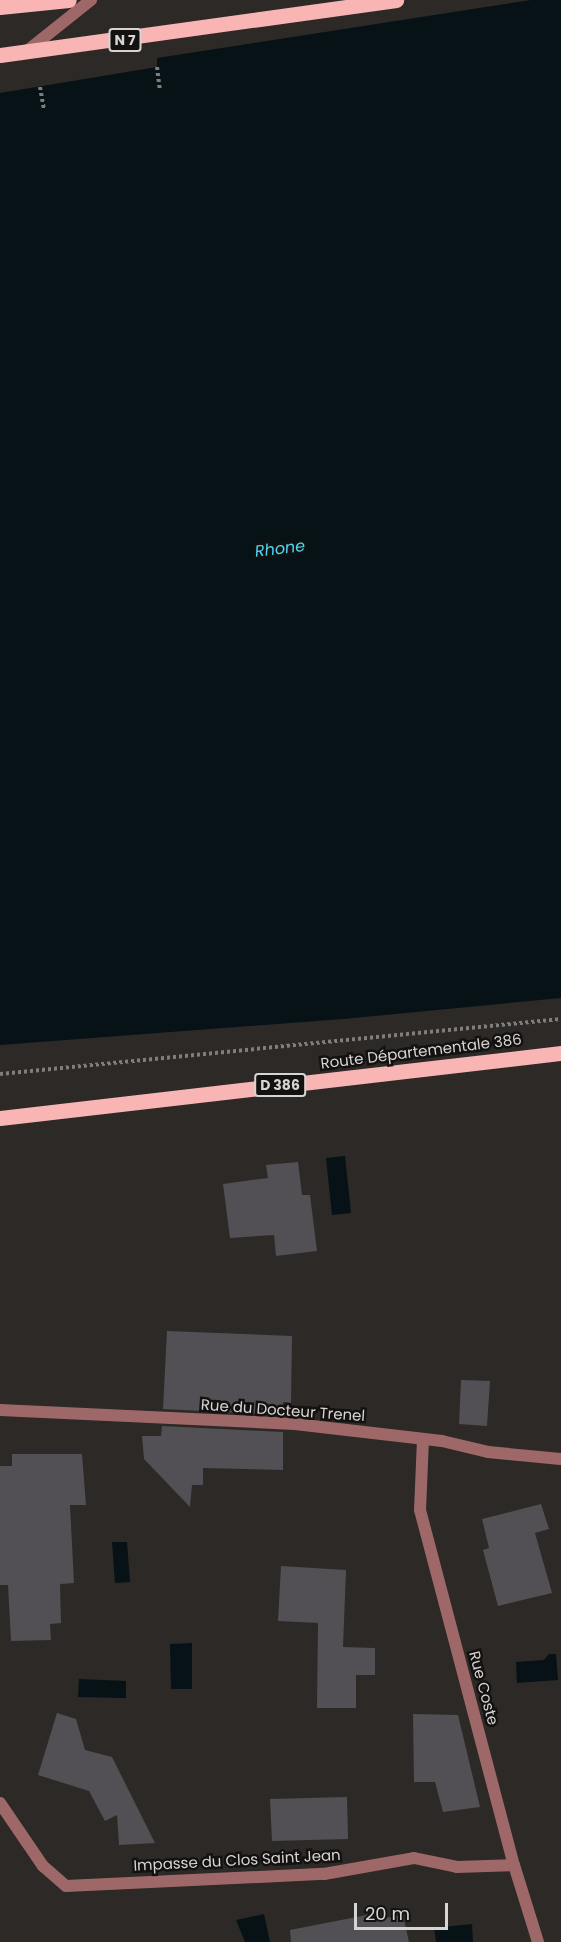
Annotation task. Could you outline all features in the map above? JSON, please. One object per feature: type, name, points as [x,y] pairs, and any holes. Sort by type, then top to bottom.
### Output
[{"type":"main road","points":[[0,7],[69,0]]},
{"type":"main road","name":"N 7","points":[[0,55],[396,0]]},
{"type":"main road","name":"Route Départementale 386","points":[[0,1118],[561,1053]]},
{"type":"street","points":[[27,51],[91,0]]},
{"type":"street","name":"Rue du Docteur Trenel","points":[[0,1410],[296,1424],[423,1439],[488,1452],[561,1459]]},
{"type":"street","name":"Rue Coste","points":[[423,1439],[420,1510],[514,1865],[538,1942]]},
{"type":"street","name":"Impasse du Clos Saint Jean","points":[[0,1803],[43,1866],[66,1886],[324,1874],[414,1858],[457,1867],[514,1865]]},
{"type":"path","points":[[157,67],[160,91]]},
{"type":"path","points":[[40,87],[44,110]]},
{"type":"path","points":[[0,1074],[561,1019]]},
{"type":"water","name":"Rhone","points":[[531,0],[561,0],[561,998],[343,1019],[0,1045],[0,93],[157,67],[157,58]]},
{"type":"water","points":[[345,1156],[351,1213],[332,1215],[326,1158]]},
{"type":"water","points":[[112,1542],[127,1542],[130,1582],[115,1583]]},
{"type":"water","points":[[192,1643],[192,1689],[171,1689],[170,1644]]},
{"type":"water","points":[[549,1654],[556,1654],[558,1680],[517,1683],[516,1662],[544,1660]]},
{"type":"water","points":[[79,1679],[126,1681],[126,1698],[78,1697]]},
{"type":"water","points":[[264,1914],[270,1942],[245,1942],[236,1920]]},
{"type":"water","points":[[472,1924],[473,1942],[436,1942],[434,1928]]},
{"type":"building","points":[[298,1162],[302,1195],[310,1195],[317,1251],[276,1256],[274,1235],[230,1238],[223,1184],[268,1178],[266,1165]]},
{"type":"building","points":[[167,1331],[292,1336],[291,1403],[283,1402],[283,1415],[163,1409]]},
{"type":"building","points":[[461,1380],[490,1381],[487,1426],[459,1424]]},
{"type":"building","points":[[162,1426],[283,1432],[283,1470],[203,1468],[203,1485],[192,1485],[190,1507],[144,1459],[142,1436],[161,1436]]},
{"type":"building","points":[[12,1454],[82,1454],[86,1505],[70,1505],[74,1583],[60,1584],[61,1623],[50,1624],[51,1640],[11,1641],[8,1585],[0,1585],[0,1466],[12,1466]]},
{"type":"building","points":[[541,1504],[549,1529],[535,1533],[552,1593],[498,1606],[483,1550],[489,1548],[482,1519]]},
{"type":"building","points":[[281,1566],[346,1570],[343,1647],[375,1648],[375,1675],[356,1675],[356,1708],[317,1708],[318,1623],[278,1621]]},
{"type":"building","points":[[57,1713],[76,1719],[85,1750],[112,1757],[155,1843],[119,1845],[117,1815],[105,1821],[89,1791],[38,1775]]},
{"type":"building","points":[[413,1714],[458,1715],[480,1807],[443,1812],[435,1782],[414,1782]]},
{"type":"building","points":[[347,1797],[348,1839],[272,1841],[270,1799]]},
{"type":"building","points":[[367,1915],[368,1921],[403,1915],[409,1942],[291,1942],[290,1930]]}]
